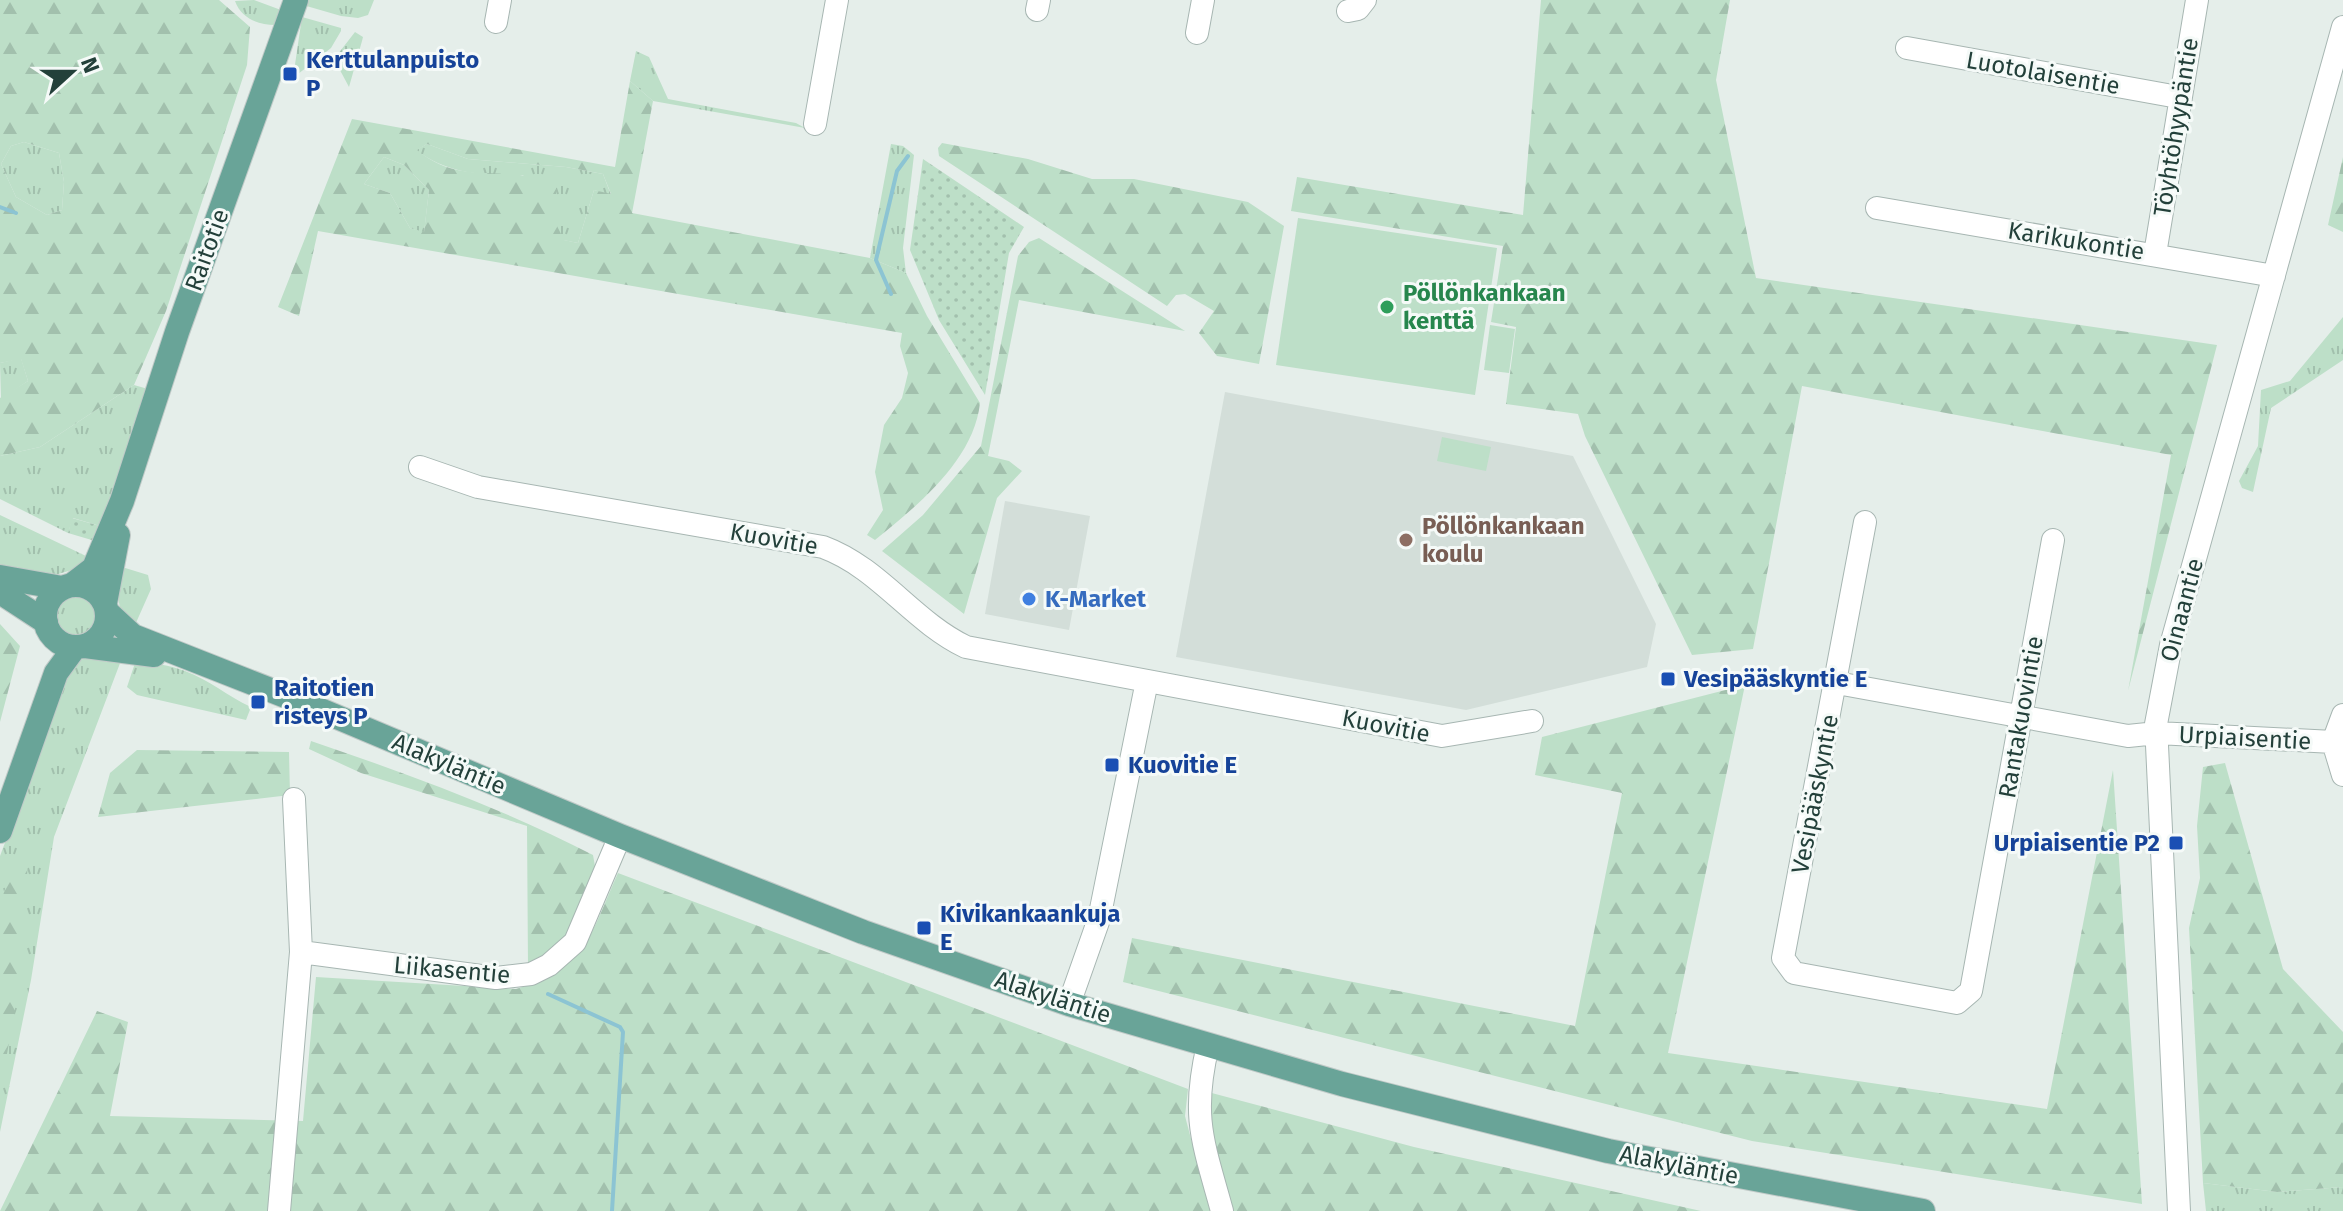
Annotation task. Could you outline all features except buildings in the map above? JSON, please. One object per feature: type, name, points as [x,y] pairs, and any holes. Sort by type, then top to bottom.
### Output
[{"type":"main road","name":"Raitotie","points":[[67,587],[94,568],[122,501],[177,332],[296,0]]},
{"type":"main road","name":"Raitotie","points":[[106,608],[122,501]]},
{"type":"main road","points":[[0,577],[91,589],[106,608],[103,633],[80,647],[56,673],[0,831]]},
{"type":"main road","points":[[21,770],[47,626],[48,602],[67,587]]},
{"type":"main road","points":[[0,592],[47,626],[55,639],[80,647]]},
{"type":"main road","name":"Alakyläntie","points":[[106,608],[133,636],[863,932],[1069,1004],[1342,1084],[1608,1151],[1923,1211]]},
{"type":"main road","name":"Alakyläntie","points":[[80,647],[128,650],[219,670]]},
{"type":"street","points":[[815,124],[837,0]]},
{"type":"street","points":[[1197,33],[1203,0]]},
{"type":"street","name":"Töyhtöhyypäntie","points":[[2155,254],[2178,97],[2197,0]]},
{"type":"street","name":"Oinaantie","points":[[2179,1211],[2157,733],[2171,645],[2343,27]]},
{"type":"street","name":"Luotolaisentie","points":[[1907,48],[2178,97]]},
{"type":"street","name":"Karikukontie","points":[[1877,208],[2274,276]]},
{"type":"street","name":"Kuovitie","points":[[420,467],[478,487],[823,547],[867,568],[939,634],[966,647],[1442,736],[1532,721]]},
{"type":"street","name":"Vesipääskyntie","points":[[1865,522],[1783,958],[1794,973],[1884,990]]},
{"type":"street","name":"Rantakuovintie","points":[[1884,990],[1957,1003],[1971,991],[2053,540]]},
{"type":"street","points":[[1069,1004],[1099,919],[1147,681]]},
{"type":"street","points":[[1837,683],[2128,736],[2157,733]]},
{"type":"street","name":"Urpiaisentie","points":[[2343,715],[2333,742],[2343,775]]},
{"type":"street","name":"Urpiaisentie","points":[[2157,733],[2333,742]]},
{"type":"street","points":[[279,1211],[301,952],[294,799]]},
{"type":"street","name":"Liikasentie","points":[[301,952],[496,978],[531,974],[549,965],[575,942],[620,836]]},
{"type":"street","points":[[1208,1045],[1198,1091],[1198,1115],[1222,1211]]},
{"type":"shaded area","name":"Pöllönkankaan koulu","points":[[1225,392],[1573,456],[1656,624],[1647,667],[1466,710],[1176,657]]},
{"type":"shaded area","points":[[1005,501],[1090,516],[1069,630],[985,614]]},
{"type":"green space","points":[[0,0],[219,0],[250,27],[247,65],[166,311],[134,385],[40,447],[0,456],[0,398],[28,381],[21,359],[0,363]],"holes":[[[24,142],[59,153],[64,182],[62,210],[47,215],[16,197],[1,164],[11,146]]]},
{"type":"green space","points":[[254,0],[281,10],[275,25],[251,19],[241,12],[235,1]]},
{"type":"green space","points":[[305,0],[374,0],[368,15],[358,18],[303,5]]},
{"type":"green space","points":[[1541,0],[1730,0],[1716,80],[1756,278],[2217,345],[2128,691],[2171,455],[1802,386],[1753,649],[1692,655],[1585,436],[1578,414],[1506,404],[1516,327],[1491,322],[1503,246],[1291,211],[1297,177],[1523,215]]},
{"type":"green space","points":[[302,17],[341,28],[341,31],[331,48],[293,78]]},
{"type":"green space","points":[[355,32],[363,37],[349,87],[334,59]]},
{"type":"green space","points":[[636,51],[649,57],[668,99],[796,123],[805,128],[653,101],[630,81]]},
{"type":"green space","points":[[630,81],[653,101],[632,213],[870,258],[906,273],[927,316],[980,403],[967,444],[955,462],[925,497],[875,540],[867,535],[883,510],[875,472],[884,425],[902,398],[908,373],[900,346],[902,333],[318,231],[299,316],[278,307],[352,119],[615,167]],"holes":[[[427,144],[468,159],[566,167],[603,174],[611,194],[594,190],[578,243],[564,240],[557,226],[556,188],[525,176],[466,172],[442,165],[417,150]],[[384,157],[404,165],[429,190],[424,232],[410,228],[390,193],[364,184]]]},
{"type":"green space","points":[[24,142],[59,153],[64,182],[62,210],[47,215],[16,197],[1,164],[11,146]]},
{"type":"green space","points":[[942,143],[1028,159],[1092,179],[1134,179],[1248,202],[1284,226],[1259,364],[1217,356],[1199,333],[1214,311],[1185,294],[1176,295],[1167,306],[939,156],[938,148]]},
{"type":"green space","points":[[427,144],[468,159],[566,167],[603,174],[611,195],[594,190],[578,243],[563,240],[523,175],[480,174],[454,169],[416,150]]},
{"type":"green space","points":[[891,144],[903,146],[914,155],[903,248],[906,273],[870,258]]},
{"type":"green space","points":[[384,157],[404,165],[429,190],[424,233],[410,228],[390,193],[364,184]]},
{"type":"green space","points":[[2343,157],[2343,232],[2328,225]]},
{"type":"green space","points":[[923,159],[1024,227],[1009,253],[985,395],[939,320],[910,250]]},
{"type":"green space","name":"Pöllönkankaan kenttä","points":[[1298,218],[1497,248],[1475,395],[1276,365]]},
{"type":"green space","points":[[1039,238],[1185,331],[1019,300],[988,456],[1009,461],[1022,471],[997,498],[964,614],[882,551],[923,515],[981,446],[1018,256],[1029,242]]},
{"type":"green space","points":[[2343,317],[2343,360],[2271,408],[2253,492],[2242,488],[2239,481],[2258,446],[2261,390],[2290,381]]},
{"type":"green space","points":[[1490,325],[1515,329],[1509,373],[1484,370]]},
{"type":"green space","points":[[21,358],[28,381],[1,399],[0,363]]},
{"type":"green space","points":[[134,385],[148,389],[100,526],[73,518],[68,533],[0,499],[0,456],[40,447]]},
{"type":"green space","points":[[1442,437],[1491,447],[1486,471],[1437,461]]},
{"type":"green space","points":[[0,515],[86,556],[82,567],[38,580],[0,566]]},
{"type":"green space","points":[[72,518],[100,526],[95,541],[68,533]]},
{"type":"green space","points":[[122,567],[148,575],[151,589],[135,625],[121,614],[118,597]]},
{"type":"green space","points":[[78,596],[93,602],[99,617],[93,632],[78,638],[63,632],[57,617],[63,602]]},
{"type":"green space","points":[[0,624],[20,646],[0,722]]},
{"type":"green space","points":[[99,656],[122,658],[54,837],[31,980],[0,1132],[0,856],[73,661]]},
{"type":"green space","points":[[136,660],[173,667],[202,679],[251,707],[246,720],[137,695],[127,687]]},
{"type":"green space","points":[[1745,685],[1668,1053],[2047,1109],[2113,770],[2142,1204],[1752,1141],[1123,982],[1132,938],[1575,1026],[1622,793],[1535,775],[1542,737]]},
{"type":"green space","points":[[311,741],[454,793],[593,855],[596,872],[569,934],[528,968],[527,826],[361,773],[309,749]]},
{"type":"green space","points":[[137,750],[289,752],[290,795],[98,817],[110,773]]},
{"type":"green space","points":[[2225,763],[2283,969],[2343,1032],[2343,1187],[2277,1192],[2203,1183],[2189,928],[2200,878],[2197,826],[2203,767]]},
{"type":"green space","points":[[17,856],[28,861],[20,981],[0,1093],[0,903]]},
{"type":"green space","points":[[618,873],[1188,1089],[1185,1116],[1210,1211],[0,1211],[97,1011],[128,1022],[110,1116],[303,1121],[316,977],[516,989],[540,981],[558,971],[583,946]]},
{"type":"green space","points":[[1208,1092],[1414,1147],[1701,1211],[1231,1211],[1207,1117]]},
{"type":"green space","points":[[2203,1183],[2277,1192],[2343,1187],[2343,1211],[2206,1211]]},
{"type":"waterway","points":[[891,294],[876,260],[897,171],[908,156]]},
{"type":"waterway","points":[[0,207],[16,213]]},
{"type":"waterway","points":[[548,994],[620,1027],[623,1032],[612,1211]]},
{"type":"place","name":"Kerttulanpuisto P","points":[[290,74]]},
{"type":"place","name":"Pöllönkankaan kenttä","points":[[1387,307]]},
{"type":"place","name":"Pöllönkankaan koulu","points":[[1406,540]]},
{"type":"place","name":"K-Market","points":[[1029,599]]},
{"type":"place","name":"Vesipääskyntie E","points":[[1668,679]]},
{"type":"place","name":"Raitotien risteys P","points":[[258,702]]},
{"type":"place","name":"Kuovitie E","points":[[1112,765]]},
{"type":"place","name":"Urpiaisentie P2","points":[[2176,843]]},
{"type":"place","name":"Kivikankaankuja E","points":[[924,928]]}]
